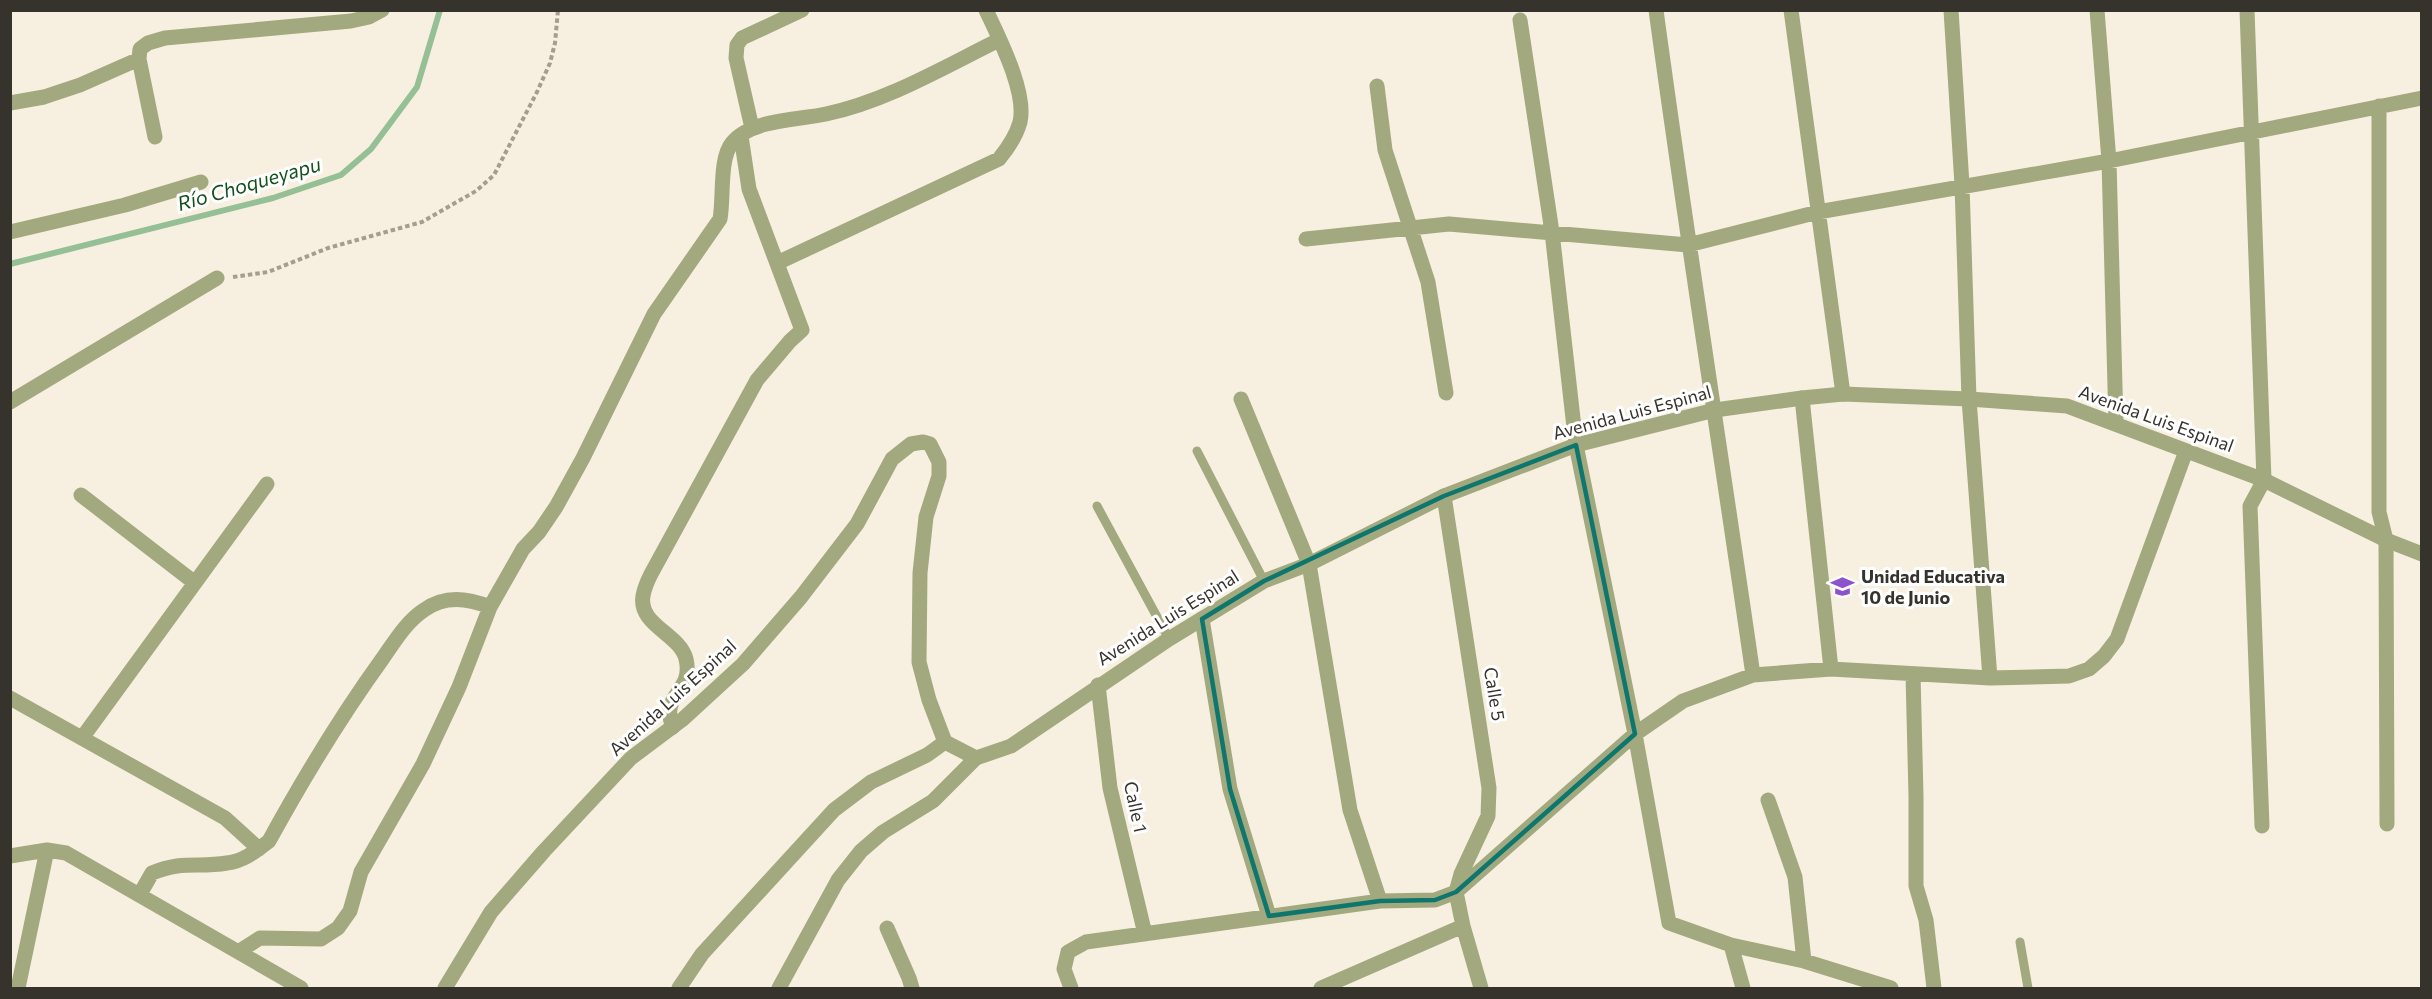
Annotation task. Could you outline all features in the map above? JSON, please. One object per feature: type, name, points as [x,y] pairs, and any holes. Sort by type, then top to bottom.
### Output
[{"type":"street","points":[[155,137],[139,59],[140,49],[148,44],[165,38],[351,21],[369,17],[382,10]]},
{"type":"street","points":[[673,727],[669,715],[670,705],[686,682],[687,659],[681,647],[649,618],[642,596],[651,574],[757,380],[790,340],[802,330],[750,189],[746,132],[736,58],[737,45],[742,38],[802,10]]},
{"type":"street","points":[[777,263],[999,159],[1011,145],[1020,121],[1018,91],[986,10]]},
{"type":"street","points":[[1656,10],[1688,245],[1715,410],[1753,675]]},
{"type":"street","points":[[1791,10],[1843,394]]},
{"type":"street","points":[[1952,10],[1962,185],[1969,399],[1990,678]]},
{"type":"street","points":[[2097,10],[2109,161],[2115,424]]},
{"type":"street","points":[[2247,10],[2264,480],[2250,506],[2262,826]]},
{"type":"street","points":[[1520,20],[1552,232],[1576,445],[1635,734],[1669,923],[1731,945],[1804,961],[1883,987]]},
{"type":"street","points":[[238,952],[260,938],[321,939],[338,928],[350,911],[362,872],[423,764],[459,687],[490,606],[523,549],[539,532],[556,507],[583,458],[654,314],[720,219],[724,161],[732,143],[746,132],[828,114],[860,104],[999,40]]},
{"type":"street","points":[[10,103],[44,97],[80,85],[139,59]]},
{"type":"street","points":[[1377,86],[1385,150],[1428,282],[1446,393]]},
{"type":"street","points":[[1306,239],[1449,224],[1688,245],[1818,212],[2109,161],[2421,98]]},
{"type":"street","points":[[2379,106],[2379,512],[2386,540],[2386,824]]},
{"type":"street","points":[[10,232],[125,205],[201,182]]},
{"type":"street","points":[[10,402],[217,279]]},
{"type":"street","name":"Avenida Luis Espinal","points":[[976,758],[1011,746],[1169,639],[1264,581],[1309,564],[1444,496],[1576,445],[1715,410],[1843,394],[2067,406],[2264,480],[2386,540],[2421,554]]},
{"type":"street","points":[[1802,398],[1831,669]]},
{"type":"street","points":[[1241,399],[1309,564],[1350,810],[1380,901]]},
{"type":"street","name":"Avenida Luis Espinal","points":[[445,988],[491,912],[544,851],[632,758],[673,727],[743,664],[801,597],[857,524],[892,459],[911,444],[923,442],[930,444],[939,462],[939,476],[926,517],[922,562],[919,662],[929,700],[945,742]]},
{"type":"street","points":[[1071,988],[1064,969],[1068,952],[1086,942],[1380,901],[1435,900],[1456,892],[1635,734],[1683,701],[1753,675],[1831,669],[1990,678],[2069,676],[2089,669],[2104,656],[2117,639],[2186,451]]},
{"type":"street","points":[[82,738],[267,484]]},
{"type":"street","points":[[81,495],[195,583]]},
{"type":"street","name":"Calle 5","points":[[1444,496],[1489,788],[1488,816],[1461,874],[1456,892]]},
{"type":"street","points":[[140,894],[152,873],[163,868],[177,864],[226,864],[249,856],[269,841],[357,694],[409,622],[425,609],[442,601],[459,598],[474,600],[490,606]]},
{"type":"street","points":[[1202,619],[1230,789],[1269,916]]},
{"type":"street","points":[[1912,674],[1916,886],[1926,920],[1934,988]]},
{"type":"street","name":"Calle 1","points":[[1098,686],[1110,788],[1145,934]]},
{"type":"street","points":[[10,698],[225,818],[259,849]]},
{"type":"street","points":[[679,988],[702,954],[834,810],[871,782],[927,755],[945,742],[976,758],[933,801],[883,832],[861,851],[838,880],[779,988]]},
{"type":"street","points":[[1768,800],[1795,877],[1804,961]]},
{"type":"street","points":[[10,856],[47,850],[66,853],[301,988]]},
{"type":"street","points":[[18,988],[47,850]]},
{"type":"street","points":[[1456,892],[1481,988]]},
{"type":"street","points":[[1321,988],[1463,926]]},
{"type":"street","points":[[887,928],[912,988]]},
{"type":"street","points":[[1731,945],[1743,988]]},
{"type":"lane","points":[[1197,452],[1264,581]]},
{"type":"lane","points":[[1097,506],[1169,639]]},
{"type":"lane","points":[[2020,942],[2028,988]]},
{"type":"path","points":[[217,279],[268,272],[328,248],[422,222],[476,191],[494,175],[545,73],[555,43],[558,10]]},
{"type":"highlighted area","points":[[1576,445],[1635,734],[1456,892],[1435,900],[1380,901],[1269,916],[1230,789],[1202,619],[1264,581],[1444,496]]},
{"type":"waterway","name":"Río Choqueyapu","points":[[10,264],[273,198],[341,175],[371,149],[417,87],[440,10]]},
{"type":"place","name":"Unidad Educativa 10 de Junio","points":[[1843,587]]}]
